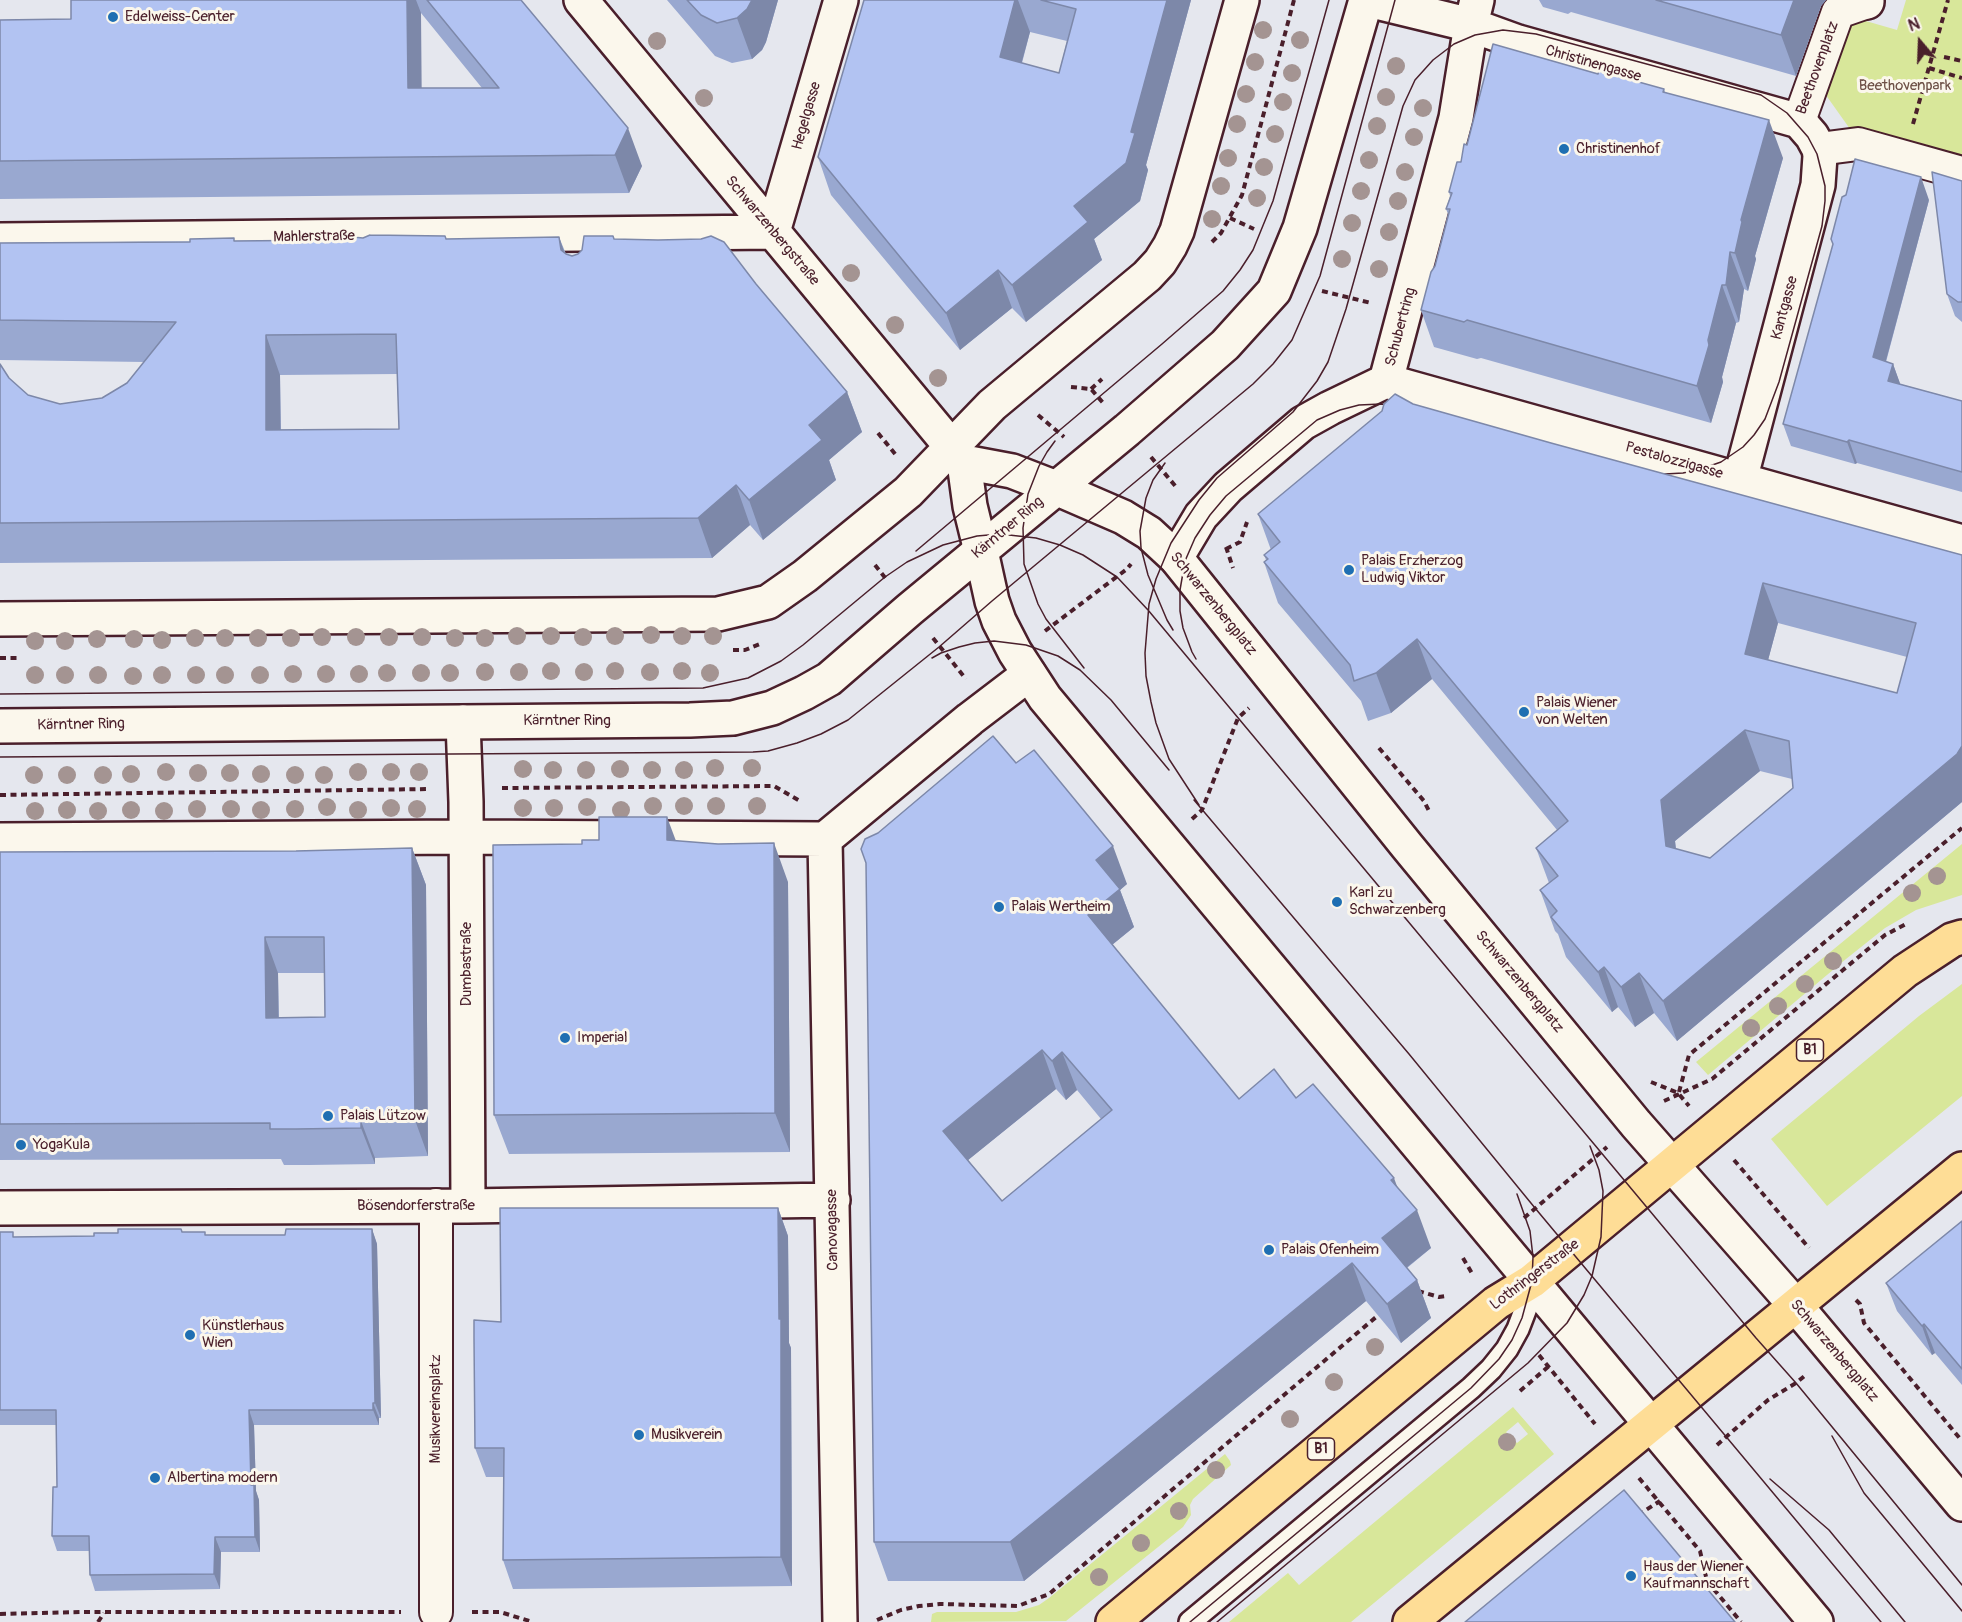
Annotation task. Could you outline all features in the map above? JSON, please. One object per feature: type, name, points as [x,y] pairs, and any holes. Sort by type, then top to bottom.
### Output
[{"type":"main road","name":"Lothringerstraße","points":[[1113,1622],[1490,1308],[1532,1281],[1905,971],[1959,939]]},
{"type":"main road","points":[[1410,1622],[1962,1169]]},
{"type":"street","name":"Schwarzenbergstraße","points":[[580,0],[957,455]]},
{"type":"street","name":"Hegelgasse","points":[[773,232],[841,0]]},
{"type":"street","points":[[0,619],[718,614],[768,602],[805,576],[957,455],[992,405],[1147,276],[1160,262],[1177,231],[1242,0]]},
{"type":"street","points":[[957,455],[1012,471],[1056,488],[1118,438],[1225,345],[1274,291],[1300,228],[1367,0]]},
{"type":"street","name":"Christinengasse","points":[[1367,0],[1474,13],[1518,42],[1810,135]]},
{"type":"street","name":"Beethovenplatz","points":[[1810,135],[1838,12],[1867,1]]},
{"type":"street","name":"Schubertring","points":[[1176,558],[1201,516],[1228,487],[1303,423],[1386,381],[1456,118],[1474,13]]},
{"type":"street","points":[[1810,135],[1858,144],[1962,173]]},
{"type":"street","name":"Kantgasse","points":[[1740,480],[1818,185],[1810,135]]},
{"type":"street","name":"Mahlerstraße","points":[[0,240],[586,245],[773,232]]},
{"type":"street","name":"Pestalozzigasse","points":[[1386,381],[1962,542]]},
{"type":"street","points":[[957,455],[992,601],[1022,663],[1052,706],[1816,1622]]},
{"type":"street","name":"Kärntner Ring","points":[[0,726],[733,718],[772,708],[829,679],[1056,488]]},
{"type":"street","name":"Schwarzenbergplatz","points":[[1056,488],[1123,517],[1149,533],[1176,558],[1407,846],[1636,1124],[1796,1306],[1962,1504]]},
{"type":"street","points":[[0,840],[466,837],[825,839],[970,719],[1022,663]]},
{"type":"street","name":"Dumbastraße","points":[[452,1206],[466,837],[463,722]]},
{"type":"street","name":"Canovagasse","points":[[825,839],[840,1622]]},
{"type":"street","name":"Bösendorferstraße","points":[[0,1208],[452,1206],[833,1200]]},
{"type":"street","name":"Musikvereinsplatz","points":[[436,1612],[452,1206]]},
{"type":"lane","points":[[1190,1622],[1454,1403],[1491,1369],[1507,1349],[1518,1329],[1532,1281]]},
{"type":"path","points":[[1221,233],[1242,195],[1294,0]]},
{"type":"path","points":[[1904,157],[1948,0]]},
{"type":"path","points":[[1944,57],[1962,61]]},
{"type":"path","points":[[1929,68],[1962,78]]},
{"type":"path","points":[[1230,218],[1254,229]]},
{"type":"path","points":[[1322,291],[1381,305]]},
{"type":"path","points":[[1091,388],[1102,379]]},
{"type":"path","points":[[878,433],[898,458]]},
{"type":"path","points":[[1022,663],[1036,639],[1127,569]]},
{"type":"path","points":[[1186,824],[1202,810],[1238,718],[1251,706]]},
{"type":"path","points":[[0,795],[774,786]]},
{"type":"path","points":[[1466,1277],[1468,1270],[1519,1226],[1526,1215],[1659,1103],[1678,1093],[1689,1055],[1962,828]]},
{"type":"path","points":[[1678,1093],[1832,1275],[1860,1304],[1864,1323],[1962,1441]]},
{"type":"path","points":[[1409,1291],[1416,1290],[1438,1297],[1446,1296],[1454,1289]]},
{"type":"path","points":[[873,1622],[901,1610],[919,1606],[940,1604],[1018,1606],[1049,1594],[1385,1310]]},
{"type":"path","points":[[1520,1391],[1549,1366]]},
{"type":"path","points":[[0,1614],[500,1612],[533,1622]]},
{"type":"path","points":[[98,1622],[104,1613]]},
{"type":"green space","name":"Beethovenpark","points":[[1906,0],[1962,0],[1962,157],[1850,129],[1823,91],[1845,15],[1897,30]]},
{"type":"green space","points":[[1962,844],[1962,895],[1916,910],[1885,928],[1708,1075],[1696,1062]]},
{"type":"green space","points":[[1962,984],[1962,1096],[1827,1206],[1771,1139],[1919,1016]]},
{"type":"green space","points":[[1513,1407],[1554,1454],[1351,1622],[1229,1622],[1288,1573],[1299,1585]],"holes":[[[1518,1422],[1528,1434],[1517,1443],[1506,1432]]]},
{"type":"green space","points":[[1225,1454],[1231,1465],[1193,1499],[1190,1505],[1191,1515],[1183,1527],[1066,1621],[931,1622],[932,1614],[937,1612],[1016,1612],[1039,1605]]},
{"type":"building","points":[[71,0],[407,0],[408,88],[499,88],[427,0],[521,0],[628,128],[615,155],[0,161],[0,20],[71,19]]},
{"type":"building","points":[[687,0],[752,0],[747,9],[737,18],[717,23],[701,15]]},
{"type":"building","points":[[864,0],[1015,0],[1000,57],[1059,73],[1076,9],[1041,0],[1167,0],[1131,132],[1135,133],[1126,163],[1074,206],[1088,222],[1012,285],[998,270],[946,313],[818,157]]},
{"type":"building","points":[[1656,0],[1794,0],[1781,35]]},
{"type":"building","points":[[1493,44],[1598,74],[1599,71],[1664,89],[1663,92],[1769,120],[1741,220],[1735,253],[1730,252],[1726,285],[1722,285],[1697,386],[1467,320],[1464,322],[1421,310],[1450,209],[1446,209],[1452,193],[1449,192],[1457,162],[1461,162],[1464,144],[1467,145]]},
{"type":"building","points":[[1855,159],[1921,177],[1873,357],[1893,364],[1888,381],[1962,401],[1962,472],[1783,424],[1833,244],[1831,239],[1842,197],[1846,195]]},
{"type":"building","points":[[1932,172],[1962,181],[1962,302],[1958,302],[1947,294]]},
{"type":"building","points":[[370,235],[445,236],[446,239],[559,237],[561,250],[572,256],[582,250],[584,236],[658,240],[701,239],[711,236],[724,242],[756,284],[847,392],[809,425],[822,440],[749,500],[736,485],[698,518],[0,523],[0,364],[9,378],[28,395],[60,404],[102,398],[127,383],[176,322],[0,320],[0,243],[190,242],[190,239],[234,238],[234,241],[338,240],[341,236],[363,238]],"holes":[[[396,334],[399,429],[266,430],[266,335]]]},
{"type":"building","points":[[1395,394],[1413,404],[1962,555],[1962,746],[1957,754],[1663,1001],[1639,973],[1621,987],[1604,967],[1598,972],[1551,917],[1557,911],[1540,890],[1558,876],[1536,848],[1568,821],[1417,639],[1376,673],[1354,681],[1350,665],[1264,562],[1268,559],[1264,555],[1280,542],[1258,514],[1382,411],[1384,404]],"holes":[[[1763,583],[1916,623],[1897,693],[1745,654]],[[1745,730],[1789,741],[1793,788],[1710,858],[1666,846],[1661,800]]]},
{"type":"building","points":[[993,736],[1016,763],[1034,750],[1113,846],[1096,860],[1120,889],[1088,915],[1239,1099],[1274,1069],[1296,1098],[1313,1084],[1394,1178],[1391,1180],[1417,1210],[1382,1238],[1417,1280],[1387,1304],[1352,1263],[1010,1542],[874,1542],[866,863],[861,849],[865,839],[878,833]],"holes":[[[1042,1050],[1052,1061],[1062,1052],[1112,1110],[1002,1201],[943,1131]]]},
{"type":"building","name":"Imperial","points":[[599,817],[667,817],[667,840],[718,844],[774,843],[775,1113],[494,1115],[493,845],[582,844],[582,840],[599,840]]},
{"type":"building","points":[[412,848],[415,1120],[361,1121],[361,1128],[296,1129],[270,1129],[270,1123],[0,1124],[0,852],[296,851]],"holes":[[[265,937],[324,937],[325,1017],[266,1018]]]},
{"type":"building","name":"Musikverein","points":[[500,1208],[778,1208],[779,1319],[781,1319],[781,1557],[503,1560],[504,1448],[475,1448],[474,1338],[474,1320],[501,1322]]},
{"type":"building","points":[[1962,1221],[1962,1369],[1886,1283]]},
{"type":"building","name":"Künstlerhaus Wien","points":[[118,1229],[181,1229],[182,1232],[205,1232],[205,1235],[285,1235],[286,1229],[372,1229],[375,1403],[373,1403],[373,1410],[249,1410],[255,1537],[215,1537],[214,1574],[90,1575],[89,1536],[52,1536],[53,1487],[57,1487],[56,1410],[0,1410],[0,1232],[13,1232],[13,1237],[94,1236],[94,1233],[118,1233]]},
{"type":"building","points":[[1624,1490],[1735,1622],[1465,1622]]},
{"type":"tram line","points":[[916,551],[1162,344],[1223,291],[1240,270],[1253,250],[1273,201],[1329,0]]},
{"type":"tram line","points":[[0,757],[753,752],[768,751],[797,743],[848,720],[939,647],[1253,384],[1292,340],[1320,276],[1395,0]]},
{"type":"tram line","points":[[1199,805],[1169,759],[1156,723],[1146,676],[1145,653],[1149,604],[1156,579],[1171,543],[1199,500],[1217,478],[1293,412],[1317,381],[1328,362],[1346,309],[1403,106],[1415,80],[1433,60],[1454,44],[1475,35],[1503,30],[1536,34],[1761,95],[1787,113],[1808,137],[1817,154],[1825,186],[1822,226],[1779,382],[1765,419],[1743,447],[1721,462],[1683,473],[1649,473]]},
{"type":"tram line","points":[[1196,659],[1183,628],[1180,590],[1185,561],[1195,538],[1210,515],[1226,496],[1317,420],[1359,405],[1400,406]]},
{"type":"tram line","points":[[1055,441],[1039,466],[1028,494],[1023,528],[1024,564],[1038,604],[1046,619],[1084,668]]},
{"type":"tram line","points":[[1165,463],[1153,480],[1146,498],[1140,531],[1141,548],[1148,575],[1173,630]]},
{"type":"tram line","points":[[0,694],[703,688],[748,678],[781,661],[885,577],[907,562],[943,545],[977,536],[1000,534],[1036,538],[1083,555],[1117,577],[1148,610],[1796,1383],[1962,1585]]},
{"type":"tram line","points":[[932,658],[959,647],[994,641],[1026,645],[1058,656],[1080,670],[1111,700],[1169,770]]},
{"type":"tram line","points":[[1194,800],[1409,1054],[1881,1622]]},
{"type":"tram line","points":[[1217,1622],[1528,1363],[1567,1323],[1584,1295],[1592,1276],[1601,1237],[1603,1191],[1599,1170],[1590,1146]]},
{"type":"tram line","points":[[1190,1622],[1471,1388],[1499,1359],[1512,1340],[1522,1318],[1532,1281],[1533,1257],[1530,1231],[1517,1194]]},
{"type":"tram line","points":[[1832,1436],[1864,1493],[1962,1611]]},
{"type":"tram line","points":[[1770,1479],[1829,1530],[1905,1622]]},
{"type":"place","name":"Edelweiss-Center","points":[[113,17]]},
{"type":"place","name":"Christinenhof","points":[[1564,149]]},
{"type":"place","name":"Palais Erzherzog Ludwig Viktor","points":[[1349,570]]},
{"type":"place","name":"Palais Wiener von Welten","points":[[1524,712]]},
{"type":"place","name":"Karl zu Schwarzenberg","points":[[1337,902]]},
{"type":"place","name":"Palais Wertheim","points":[[999,907]]},
{"type":"place","name":"Imperial","points":[[565,1038]]},
{"type":"place","name":"Palais Lützow","points":[[328,1116]]},
{"type":"place","name":"YogaKula","points":[[21,1145]]},
{"type":"place","name":"Palais Ofenheim","points":[[1269,1250]]},
{"type":"place","name":"Künstlerhaus Wien","points":[[190,1335]]},
{"type":"place","name":"Musikverein","points":[[639,1435]]},
{"type":"place","name":"Albertina modern","points":[[155,1478]]},
{"type":"place","name":"Haus der Wiener Kaufmannschaft","points":[[1631,1576]]}]
